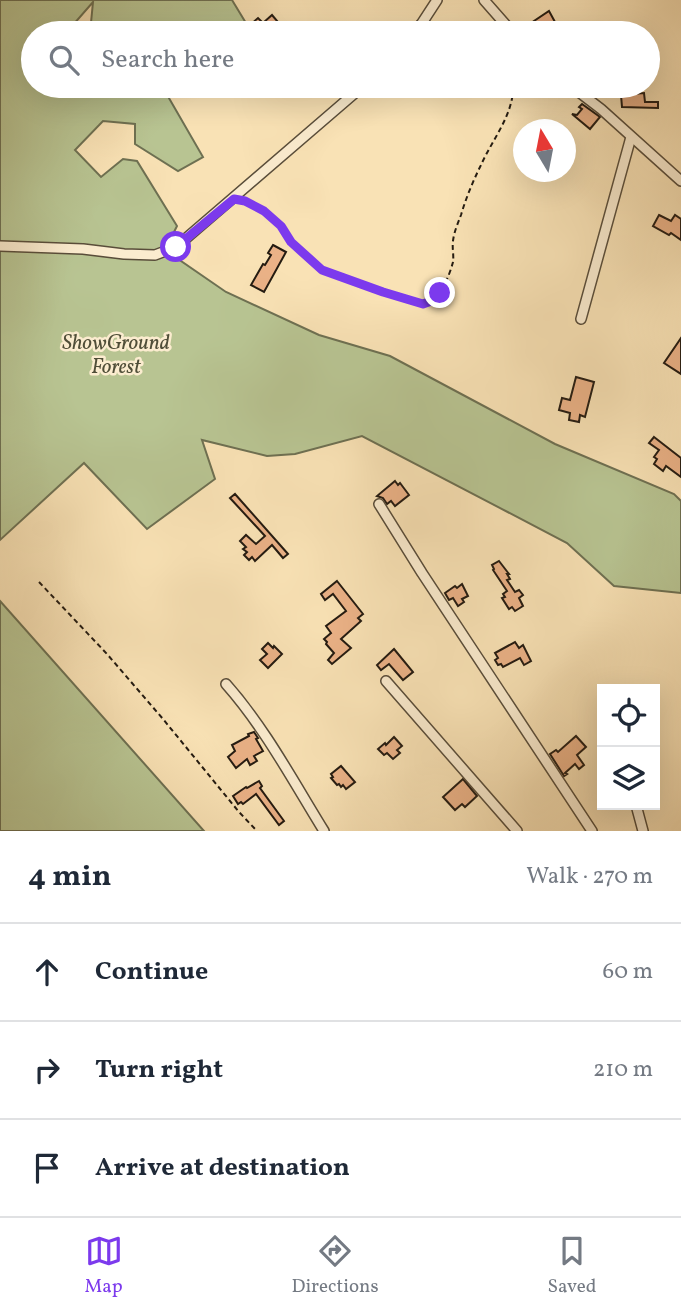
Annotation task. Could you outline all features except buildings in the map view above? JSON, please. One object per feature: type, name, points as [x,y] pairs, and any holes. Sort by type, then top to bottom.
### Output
[{"type":"street","points":[[423,21],[437,0]]},
{"type":"street","points":[[484,0],[502,21]]},
{"type":"street","points":[[0,246],[155,255],[176,247],[349,98]]},
{"type":"street","points":[[585,98],[681,181]]},
{"type":"street","points":[[581,319],[631,137]]},
{"type":"street","points":[[379,504],[592,831]]},
{"type":"street","points":[[386,681],[517,831]]},
{"type":"street","points":[[226,684],[259,727],[324,831]]},
{"type":"street","points":[[637,810],[643,831]]},
{"type":"path","points":[[234,199],[245,201],[264,211],[281,226],[291,242],[322,270],[383,292],[423,304],[428,303],[440,293],[451,267],[453,242],[464,205],[513,98]]},
{"type":"path","points":[[39,582],[107,654],[257,831]]},
{"type":"green space","name":"ShowGround Forest","points":[[0,0],[232,0],[245,21],[91,21],[93,2],[76,21],[21,21],[21,98],[169,98],[203,157],[178,171],[135,144],[135,124],[103,121],[75,150],[101,177],[123,159],[137,161],[177,226],[165,250],[226,292],[319,335],[390,356],[555,444],[674,494],[681,501],[681,593],[614,586],[567,543],[362,436],[295,454],[267,456],[202,440],[215,479],[147,529],[84,463],[0,540]]},
{"type":"green space","points":[[0,601],[204,831],[0,831]]},
{"type":"route","points":[[176,247],[234,199],[245,201],[264,211],[281,226],[291,242],[322,270],[423,304],[434,300],[440,293]]}]
